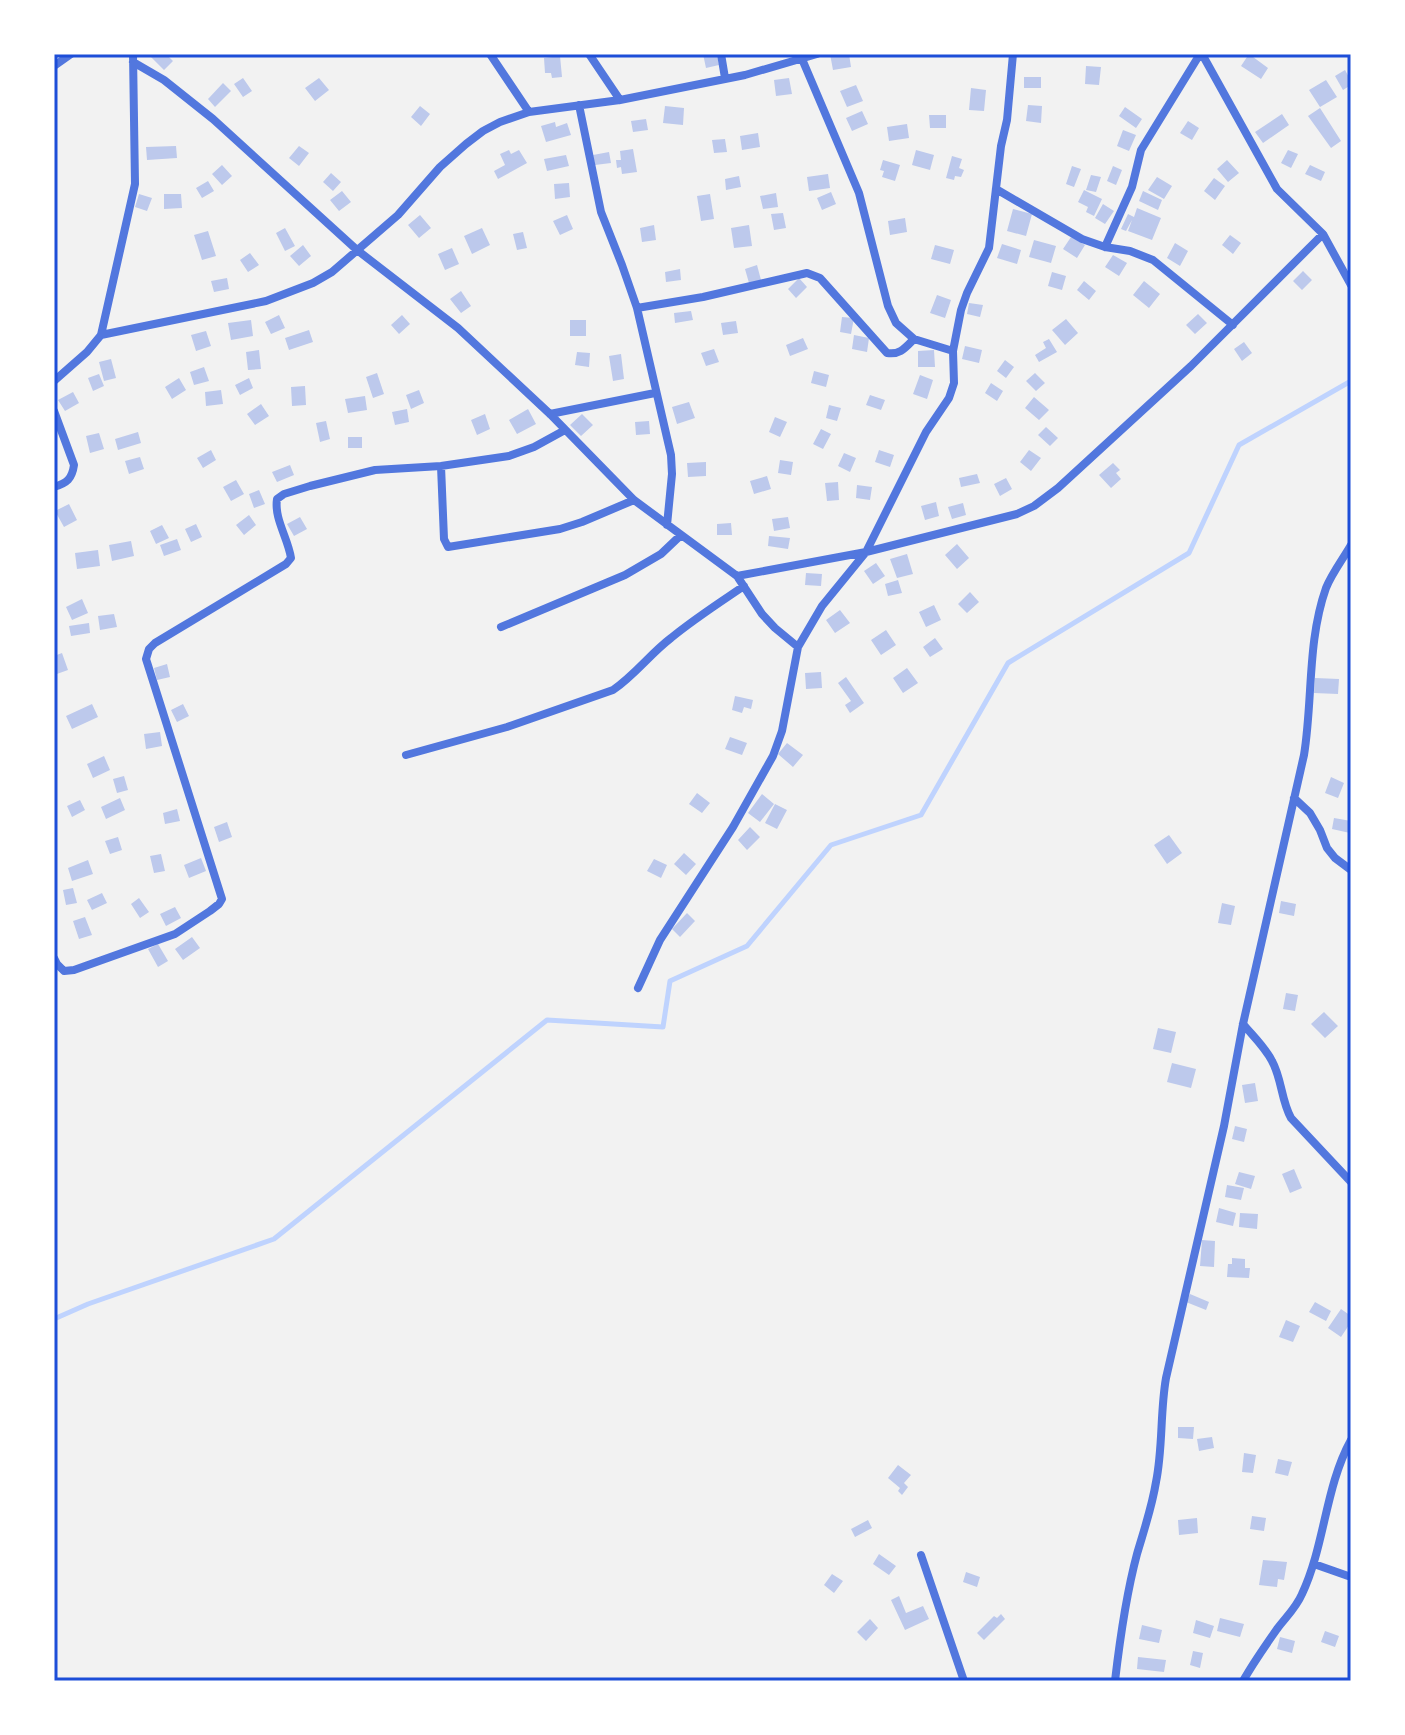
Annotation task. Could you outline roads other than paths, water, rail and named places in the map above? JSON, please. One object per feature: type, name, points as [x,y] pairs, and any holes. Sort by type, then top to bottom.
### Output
[{"type":"street","points":[[54,66],[71,54]]},
{"type":"street","points":[[490,54],[529,112]]},
{"type":"street","points":[[589,54],[620,100]]},
{"type":"street","points":[[721,54],[725,78]]},
{"type":"street","points":[[101,335],[266,301],[313,283],[332,272],[398,215],[440,167],[466,144],[492,127],[529,112],[620,100],[745,75],[817,54]]},
{"type":"street","points":[[638,988],[660,940],[733,827],[773,756],[782,731],[798,647],[822,606],[866,552],[926,432],[949,398],[954,383],[953,351],[961,310],[989,248],[1013,54]]},
{"type":"street","points":[[1105,247],[1132,187],[1141,150],[1201,54],[1277,189],[1323,234],[1351,285]]},
{"type":"street","points":[[133,58],[213,119],[357,250],[458,328],[550,414],[634,500],[737,576],[768,621],[798,647]]},
{"type":"street","points":[[54,381],[101,335],[135,184],[133,58]]},
{"type":"street","points":[[802,59],[859,193],[888,306],[896,323],[914,339],[953,351]]},
{"type":"street","points":[[579,105],[601,212],[637,308],[671,455],[667,525]]},
{"type":"street","points":[[996,189],[1082,239],[1153,260],[1233,325]]},
{"type":"street","points":[[737,576],[866,552],[1017,514],[1034,506],[1058,488],[1191,366],[1323,234]]},
{"type":"street","points":[[637,308],[703,297],[807,273],[820,278],[887,353],[896,354],[904,350],[914,339]]},
{"type":"street","points":[[550,414],[655,393]]},
{"type":"street","points":[[54,411],[74,465],[67,483],[54,487]]},
{"type":"street","points":[[54,958],[64,971],[74,970],[175,934],[210,911],[222,899],[146,659],[155,643],[286,564],[291,558],[275,508],[277,499],[284,494],[375,470],[441,466],[509,456],[565,430]]},
{"type":"street","points":[[441,466],[444,539],[448,547],[560,529],[634,500]]},
{"type":"street","points":[[501,627],[625,575],[661,554],[681,535]]},
{"type":"street","points":[[1115,1681],[1122,1626],[1157,1478],[1161,1403],[1166,1378],[1304,755],[1318,617],[1328,585],[1351,545]]},
{"type":"street","points":[[406,755],[507,727],[613,690],[667,640],[744,586]]},
{"type":"street","points":[[1294,798],[1310,813],[1327,848],[1351,870]]},
{"type":"street","points":[[1243,1024],[1273,1062],[1291,1118],[1351,1182]]},
{"type":"street","points":[[1243,1681],[1302,1595],[1314,1564],[1336,1478],[1351,1440]]},
{"type":"street","points":[[921,1555],[964,1681]]},
{"type":"street","points":[[1314,1564],[1351,1577]]},
{"type":"waterway","points":[[54,1319],[88,1304],[274,1239],[547,1020],[663,1027],[670,981],[747,946],[831,845],[921,815],[1008,663],[1189,553],[1239,445],[1351,381]]}]
